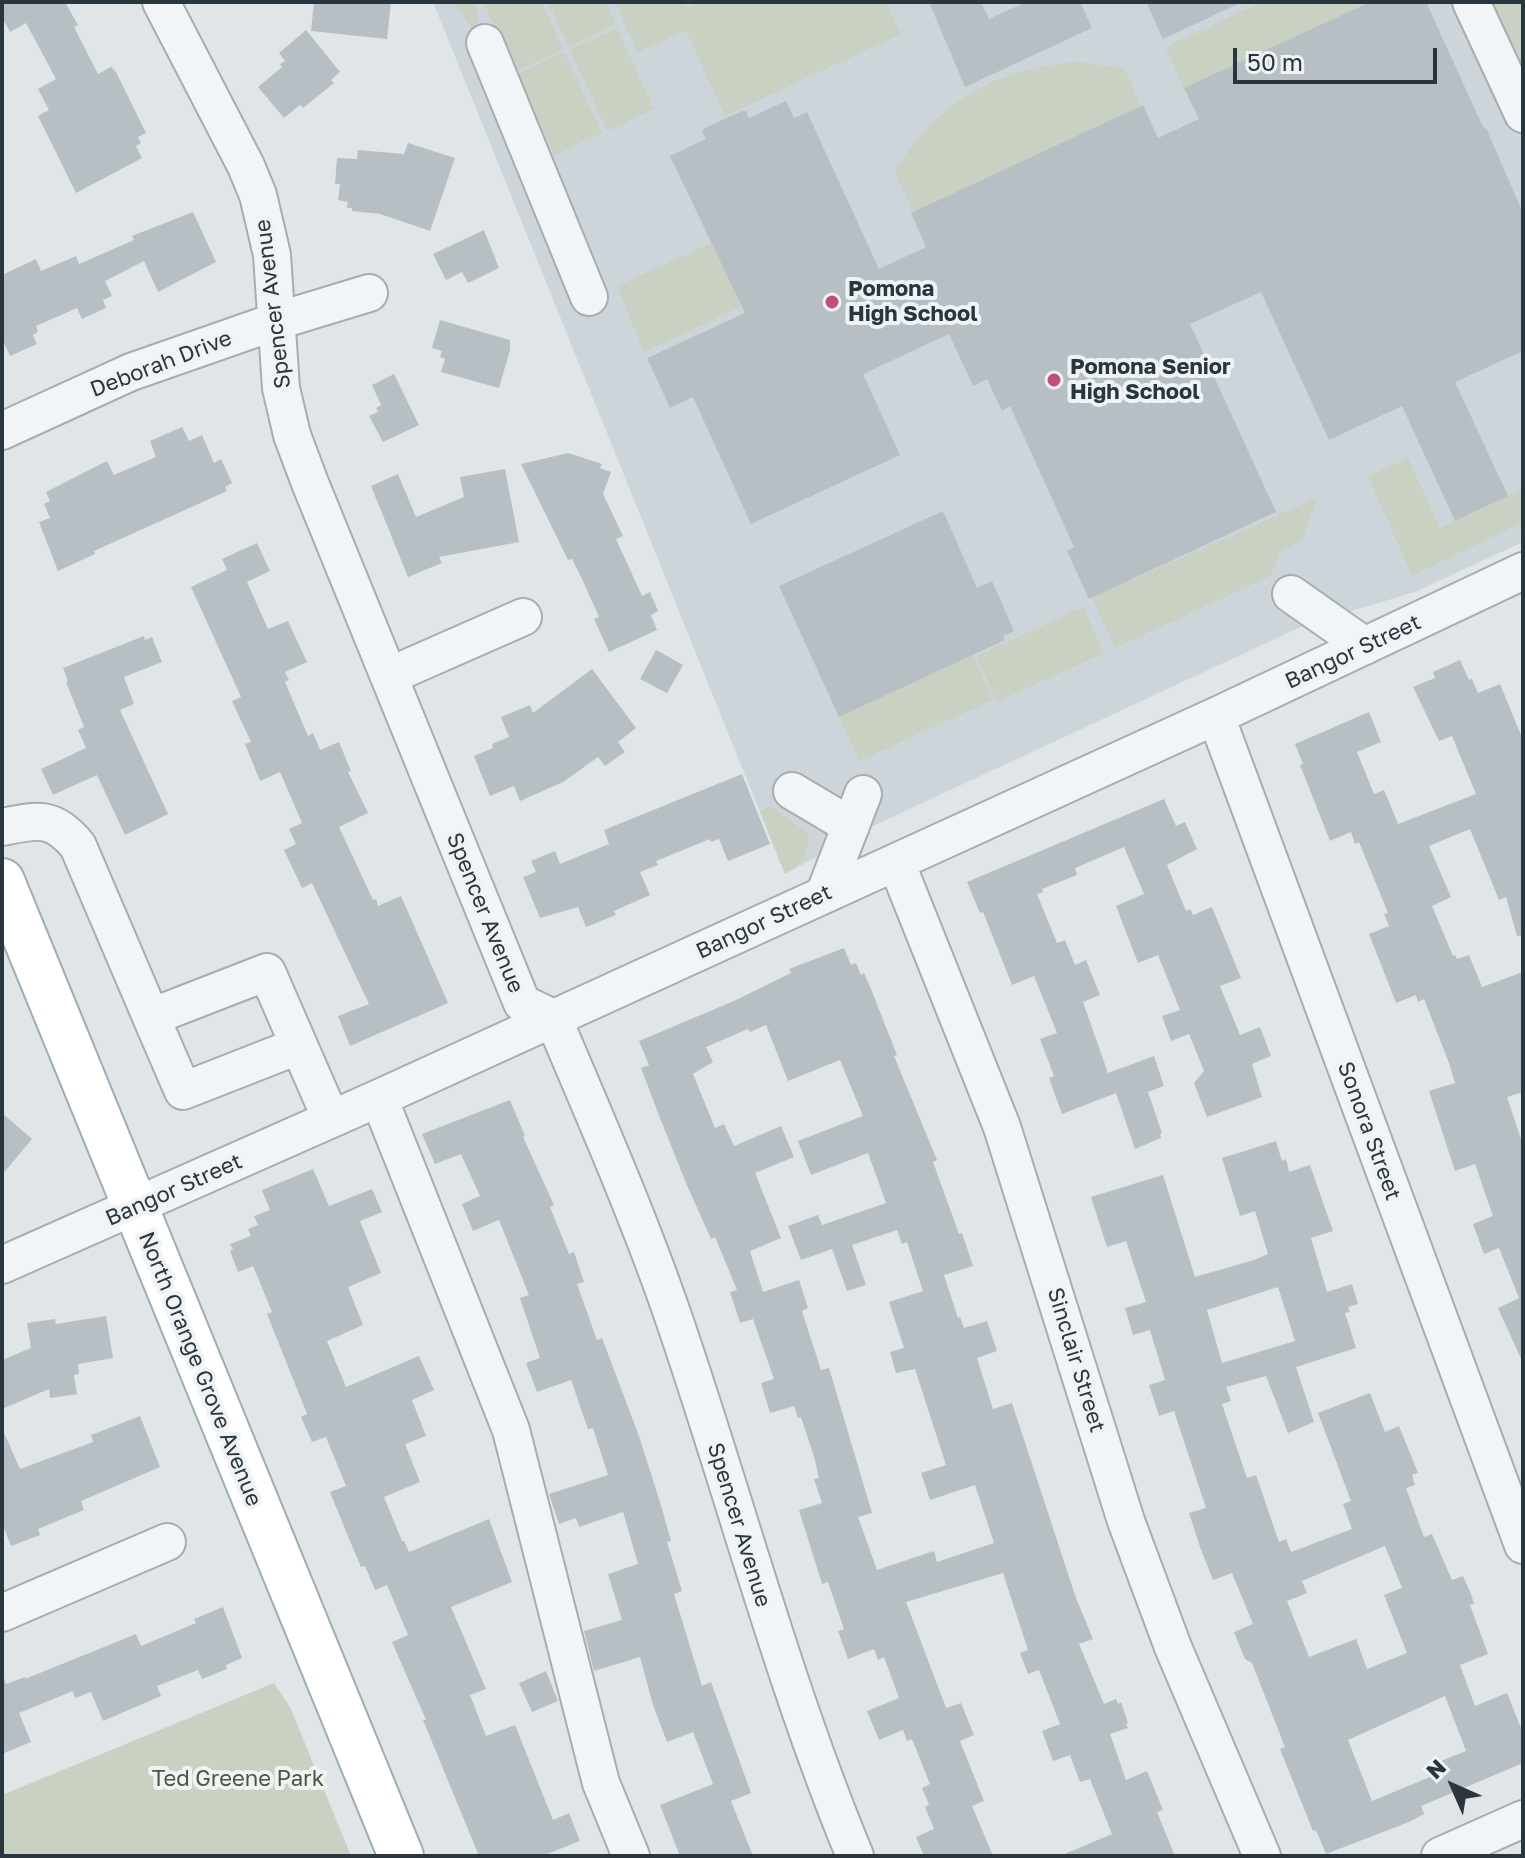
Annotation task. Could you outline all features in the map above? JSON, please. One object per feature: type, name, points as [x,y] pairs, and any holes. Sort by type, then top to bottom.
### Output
[{"type":"main road","name":"North Orange Grove Avenue","points":[[2,881],[401,1856]]},
{"type":"street","points":[[1471,2],[1523,114]]},
{"type":"street","name":"Spencer Avenue","points":[[173,6],[258,195],[272,255],[281,388],[292,435],[522,1003],[553,1018],[623,1184],[673,1316],[773,1635],[822,1775],[855,1856]]},
{"type":"street","points":[[485,43],[589,297]]},
{"type":"street","name":"Deborah Drive","points":[[2,431],[131,372],[277,321],[369,293]]},
{"type":"street","name":"Bangor Street","points":[[2,1265],[379,1098],[824,895],[1216,716],[1523,571]]},
{"type":"street","points":[[1291,594],[1365,646]]},
{"type":"street","points":[[389,676],[523,617]]},
{"type":"street","name":"Sonora Street","points":[[1216,716],[1523,1545]]},
{"type":"street","points":[[792,791],[857,810],[824,895]]},
{"type":"street","points":[[2,827],[32,821],[48,822],[66,831],[78,846],[183,1091],[298,1046]]},
{"type":"street","name":"Sinclair Street","points":[[896,862],[1002,1127],[1142,1563],[1173,1647],[1262,1856]]},
{"type":"street","points":[[151,1017],[267,972],[331,1119]]},
{"type":"street","points":[[379,1098],[511,1430],[601,1783],[631,1856]]},
{"type":"street","points":[[2,1613],[167,1542]]},
{"type":"street","points":[[1440,1856],[1523,1819]]},
{"type":"shaded area","name":"Pomona Senior High School","points":[[433,2],[1523,2],[1523,542],[1415,592],[1305,625],[875,825],[785,874]]},
{"type":"green space","points":[[455,2],[476,2],[479,38],[473,32]]},
{"type":"green space","points":[[483,2],[541,2],[563,49],[515,72]]},
{"type":"green space","points":[[548,2],[606,2],[616,24],[569,47]]},
{"type":"green space","points":[[615,2],[683,2],[687,8],[699,2],[886,2],[901,34],[725,116],[686,31],[638,52]]},
{"type":"green space","points":[[1262,2],[1370,2],[1184,88],[1165,47]]},
{"type":"green space","points":[[1480,2],[1523,2],[1523,66],[1512,71]]},
{"type":"green space","points":[[617,28],[654,109],[607,131],[570,49]]},
{"type":"green space","points":[[564,52],[602,133],[554,155],[517,74]]},
{"type":"green space","points":[[1078,62],[1124,68],[1141,106],[913,212],[895,171],[930,126],[972,92],[996,80],[1049,65]]},
{"type":"green space","points":[[713,242],[741,307],[644,352],[617,286]]},
{"type":"green space","points":[[1408,458],[1440,528],[1523,489],[1523,522],[1412,576],[1368,476]]},
{"type":"green space","points":[[1317,498],[1302,541],[1280,551],[1271,576],[1115,648],[1092,597]]},
{"type":"green space","points":[[1083,607],[1104,653],[997,702],[976,656]]},
{"type":"green space","points":[[973,655],[993,700],[859,761],[839,717]]},
{"type":"green space","points":[[772,807],[810,838],[801,863],[785,874],[760,812]]},
{"type":"green space","name":"Ted Greene Park","points":[[274,1683],[290,1707],[351,1856],[2,1856],[2,1795]]},
{"type":"building","points":[[2,2],[65,2],[98,74],[111,67],[116,72],[146,133],[138,137],[141,143],[136,146],[142,158],[76,193],[38,116],[49,110],[38,89],[56,79],[26,23],[10,32],[2,17]]},
{"type":"building","points":[[314,2],[391,2],[387,39],[311,31]]},
{"type":"building","points":[[929,2],[981,2],[989,19],[1026,2],[1080,2],[1092,28],[965,87]]},
{"type":"building","points":[[1146,2],[1242,2],[1163,39]]},
{"type":"building","name":"Pomona High School","points":[[1370,2],[1426,2],[1523,213],[1523,351],[1455,382],[1508,496],[1455,521],[1402,406],[1329,440],[1261,292],[1190,324],[1276,512],[1089,599],[1067,551],[1074,547],[1010,406],[1002,411],[987,379],[973,386],[949,334],[863,374],[900,455],[751,524],[693,397],[670,408],[647,358],[745,313],[670,156],[706,139],[702,131],[705,128],[742,111],[746,111],[749,118],[786,101],[794,118],[807,112],[879,269],[926,247],[911,213],[1143,105],[1158,138],[1199,119],[1184,88]]},
{"type":"building","points":[[306,30],[340,72],[331,80],[334,83],[303,108],[300,105],[284,118],[258,87],[282,67],[280,64],[285,61],[279,53]]},
{"type":"building","points":[[408,143],[455,158],[430,231],[380,214],[352,211],[352,208],[347,208],[348,202],[338,200],[340,184],[335,184],[337,158],[357,159],[358,150],[404,154]]},
{"type":"building","points":[[193,212],[216,262],[158,292],[144,261],[105,281],[112,296],[103,300],[106,308],[82,319],[77,308],[36,326],[38,332],[33,335],[37,344],[10,356],[2,339],[2,275],[36,259],[41,271],[76,256],[79,264],[134,240],[132,236]]},
{"type":"building","points":[[484,230],[499,268],[468,283],[462,272],[446,280],[433,254]]},
{"type":"building","points":[[440,320],[510,340],[499,388],[441,372],[445,359],[440,357],[442,351],[432,348]]},
{"type":"building","points":[[394,374],[419,425],[383,442],[369,416],[378,412],[376,408],[381,405],[372,385]]},
{"type":"building","points":[[182,427],[189,441],[202,435],[214,463],[221,459],[232,483],[225,487],[227,491],[94,551],[95,554],[58,571],[39,522],[50,518],[44,504],[50,501],[46,492],[107,461],[114,475],[156,457],[150,441]]},
{"type":"building","points":[[568,453],[602,464],[600,468],[611,472],[603,494],[623,536],[616,539],[642,596],[650,592],[658,611],[651,615],[657,630],[609,652],[594,619],[599,617],[583,581],[572,559],[568,560],[521,464]]},
{"type":"building","points":[[505,469],[519,542],[439,557],[442,563],[408,577],[371,486],[398,474],[416,517],[464,497],[460,477]]},
{"type":"building","points":[[943,511],[977,588],[992,581],[1014,631],[1003,636],[1005,640],[839,717],[779,586]]},
{"type":"building","points":[[257,543],[270,571],[247,582],[268,629],[288,621],[307,662],[285,672],[289,680],[285,682],[308,736],[313,733],[320,750],[339,742],[351,771],[348,772],[368,813],[339,827],[378,906],[401,896],[448,1003],[350,1046],[338,1016],[369,1004],[312,883],[302,888],[284,850],[296,844],[289,829],[302,823],[280,772],[260,781],[245,744],[251,742],[232,701],[241,697],[191,587],[227,570],[222,559]]},
{"type":"building","points":[[144,636],[145,640],[152,637],[162,662],[124,677],[134,704],[120,710],[168,814],[125,835],[97,775],[53,795],[41,769],[86,748],[78,730],[84,727],[63,668]]},
{"type":"building","points":[[656,650],[683,665],[667,693],[640,679]]},
{"type":"building","points":[[1460,660],[1478,693],[1500,684],[1523,740],[1523,935],[1517,936],[1506,897],[1499,900],[1470,829],[1429,846],[1451,897],[1432,906],[1453,956],[1457,959],[1469,955],[1482,987],[1523,972],[1523,1092],[1507,1097],[1523,1145],[1523,1363],[1498,1308],[1519,1298],[1499,1248],[1484,1254],[1473,1224],[1493,1216],[1475,1164],[1455,1171],[1429,1091],[1455,1083],[1449,1063],[1424,999],[1418,1002],[1416,995],[1396,1003],[1369,934],[1389,926],[1384,914],[1388,913],[1359,842],[1355,844],[1351,832],[1330,841],[1300,765],[1303,764],[1295,744],[1369,712],[1381,742],[1357,752],[1374,794],[1384,790],[1398,824],[1476,794],[1452,736],[1439,741],[1413,687],[1435,678],[1433,672]]},
{"type":"building","points":[[592,669],[636,728],[618,742],[625,752],[605,766],[598,757],[563,782],[520,801],[514,786],[490,796],[474,756],[509,737],[501,717],[530,705],[533,713]]},
{"type":"building","points":[[742,774],[770,844],[728,861],[719,839],[711,842],[710,839],[656,861],[658,865],[640,872],[650,895],[614,911],[616,915],[586,927],[578,907],[540,918],[523,877],[536,872],[531,861],[555,851],[560,864],[609,844],[604,830]]},
{"type":"building","points":[[1164,799],[1176,826],[1185,822],[1197,849],[1167,865],[1186,911],[1190,909],[1193,915],[1212,907],[1241,978],[1220,986],[1240,1035],[1260,1027],[1271,1056],[1252,1064],[1262,1097],[1207,1117],[1194,1083],[1204,1071],[1189,1034],[1171,1041],[1162,1016],[1180,1010],[1158,955],[1138,963],[1116,906],[1144,894],[1124,847],[1075,868],[1077,875],[1042,889],[1043,892],[1037,894],[1057,943],[1065,940],[1075,965],[1086,960],[1100,995],[1083,1002],[1108,1073],[1154,1056],[1164,1086],[1148,1092],[1161,1138],[1135,1149],[1116,1093],[1062,1114],[1049,1078],[1054,1076],[1040,1039],[1057,1033],[1034,976],[1012,985],[983,912],[980,913],[967,882]]},
{"type":"building","points":[[844,948],[851,965],[856,963],[871,989],[897,1055],[894,1056],[937,1160],[933,1162],[973,1266],[944,1275],[958,1318],[964,1328],[987,1321],[997,1351],[977,1358],[993,1409],[1012,1403],[1076,1598],[1093,1639],[1079,1644],[1104,1704],[1116,1699],[1118,1704],[1121,1702],[1128,1723],[1128,1728],[1110,1734],[1126,1780],[1147,1771],[1163,1810],[1157,1812],[1175,1856],[1060,1856],[1112,1834],[1090,1779],[1080,1782],[1070,1755],[1053,1761],[1042,1731],[1060,1724],[1039,1670],[1028,1674],[1020,1653],[1028,1650],[1003,1573],[906,1602],[946,1708],[961,1703],[974,1735],[960,1741],[984,1801],[972,1806],[993,1856],[924,1856],[916,1837],[934,1829],[925,1807],[929,1805],[922,1788],[930,1784],[912,1739],[907,1741],[903,1730],[879,1740],[867,1711],[899,1698],[884,1657],[878,1660],[874,1649],[848,1659],[838,1631],[844,1629],[828,1582],[822,1584],[799,1510],[822,1503],[814,1479],[819,1478],[815,1460],[801,1417],[798,1418],[794,1406],[770,1413],[761,1383],[774,1379],[753,1319],[740,1323],[730,1292],[737,1290],[715,1237],[711,1239],[686,1183],[641,1068],[649,1065],[639,1041],[736,1000],[791,973],[789,969]],"holes":[[[766,1025],[788,1081],[840,1060],[863,1116],[798,1141],[811,1175],[868,1153],[886,1203],[822,1225],[818,1215],[788,1226],[801,1260],[832,1249],[847,1291],[866,1285],[852,1245],[897,1230],[902,1244],[907,1242],[923,1291],[889,1302],[904,1348],[890,1352],[896,1373],[915,1369],[946,1465],[921,1473],[930,1500],[975,1485],[994,1543],[937,1562],[934,1551],[877,1570],[858,1517],[872,1513],[829,1368],[821,1370],[802,1311],[808,1308],[799,1280],[763,1292],[750,1251],[781,1238],[755,1173],[794,1157],[781,1126],[734,1146],[724,1124],[715,1128],[693,1074],[713,1062],[706,1047],[748,1029],[750,1032]]]},
{"type":"building","points":[[510,1100],[554,1205],[550,1207],[569,1254],[574,1252],[584,1282],[577,1284],[597,1340],[602,1338],[639,1436],[671,1541],[667,1542],[682,1591],[674,1594],[702,1686],[711,1682],[751,1793],[731,1801],[753,1856],[680,1856],[660,1805],[713,1784],[693,1732],[667,1742],[640,1657],[594,1671],[584,1631],[622,1620],[608,1574],[638,1564],[623,1512],[579,1527],[576,1518],[559,1524],[549,1494],[608,1475],[593,1428],[588,1429],[571,1380],[537,1392],[526,1363],[540,1358],[520,1298],[529,1295],[499,1220],[473,1231],[462,1204],[480,1196],[461,1154],[435,1164],[422,1134]]},
{"type":"building","points":[[2,1113],[32,1139],[2,1175]]},
{"type":"building","points":[[1276,1141],[1289,1172],[1310,1165],[1333,1231],[1311,1238],[1327,1292],[1352,1284],[1358,1304],[1348,1307],[1350,1312],[1345,1313],[1356,1348],[1296,1367],[1314,1422],[1288,1433],[1266,1376],[1226,1387],[1231,1401],[1222,1404],[1247,1478],[1256,1475],[1279,1542],[1286,1539],[1291,1552],[1352,1529],[1343,1504],[1351,1501],[1318,1413],[1370,1393],[1385,1432],[1399,1426],[1418,1473],[1412,1475],[1415,1485],[1406,1488],[1424,1537],[1432,1534],[1452,1580],[1463,1576],[1471,1594],[1474,1604],[1470,1605],[1488,1654],[1460,1665],[1475,1706],[1507,1693],[1523,1733],[1523,1763],[1421,1806],[1424,1814],[1409,1822],[1326,1854],[1316,1830],[1313,1831],[1280,1749],[1285,1747],[1252,1663],[1245,1659],[1234,1632],[1253,1624],[1232,1573],[1213,1580],[1200,1547],[1189,1513],[1206,1508],[1174,1411],[1159,1416],[1149,1385],[1165,1380],[1150,1330],[1133,1335],[1125,1308],[1146,1302],[1126,1241],[1107,1247],[1091,1197],[1163,1175],[1195,1277],[1254,1260],[1268,1254],[1255,1211],[1240,1216],[1222,1158]],"holes":[[[1278,1287],[1295,1341],[1222,1363],[1207,1310]],[[1385,1546],[1402,1588],[1384,1595],[1407,1653],[1367,1669],[1356,1639],[1309,1657],[1287,1601],[1307,1593],[1302,1581]],[[1445,1696],[1466,1751],[1426,1767],[1430,1777],[1372,1801],[1348,1740]]]},
{"type":"building","points":[[313,1169],[329,1206],[372,1189],[382,1212],[360,1221],[381,1273],[348,1287],[363,1325],[327,1341],[346,1387],[419,1356],[434,1390],[412,1400],[426,1436],[405,1444],[420,1482],[384,1497],[402,1541],[409,1552],[489,1519],[512,1582],[451,1607],[486,1689],[470,1695],[486,1736],[515,1725],[553,1820],[569,1813],[580,1841],[542,1856],[479,1856],[392,1642],[408,1635],[387,1585],[375,1590],[365,1566],[361,1567],[345,1529],[330,1492],[346,1486],[326,1437],[312,1442],[301,1417],[307,1414],[267,1314],[272,1312],[253,1266],[238,1272],[230,1251],[233,1249],[230,1244],[251,1236],[248,1229],[258,1225],[254,1216],[270,1210],[262,1190]]},
{"type":"building","points":[[106,1316],[113,1358],[78,1364],[79,1374],[74,1375],[77,1394],[50,1398],[49,1389],[2,1409],[2,1360],[31,1348],[27,1323],[55,1319],[56,1324]]},
{"type":"building","points":[[140,1416],[160,1467],[81,1501],[84,1510],[38,1529],[40,1535],[11,1546],[2,1523],[2,1428],[20,1469],[93,1442],[91,1435]]},
{"type":"building","points":[[223,1607],[242,1658],[226,1665],[227,1669],[202,1679],[198,1670],[157,1686],[161,1696],[103,1721],[91,1692],[75,1698],[73,1691],[19,1713],[31,1742],[2,1754],[2,1674],[6,1684],[25,1679],[136,1634],[141,1646],[196,1623],[194,1619]]},
{"type":"building","points":[[546,1671],[558,1701],[532,1712],[519,1683]]},
{"type":"place","name":"Pomona High School","points":[[832,302]]},
{"type":"place","name":"Pomona Senior High School","points":[[1054,380]]}]
